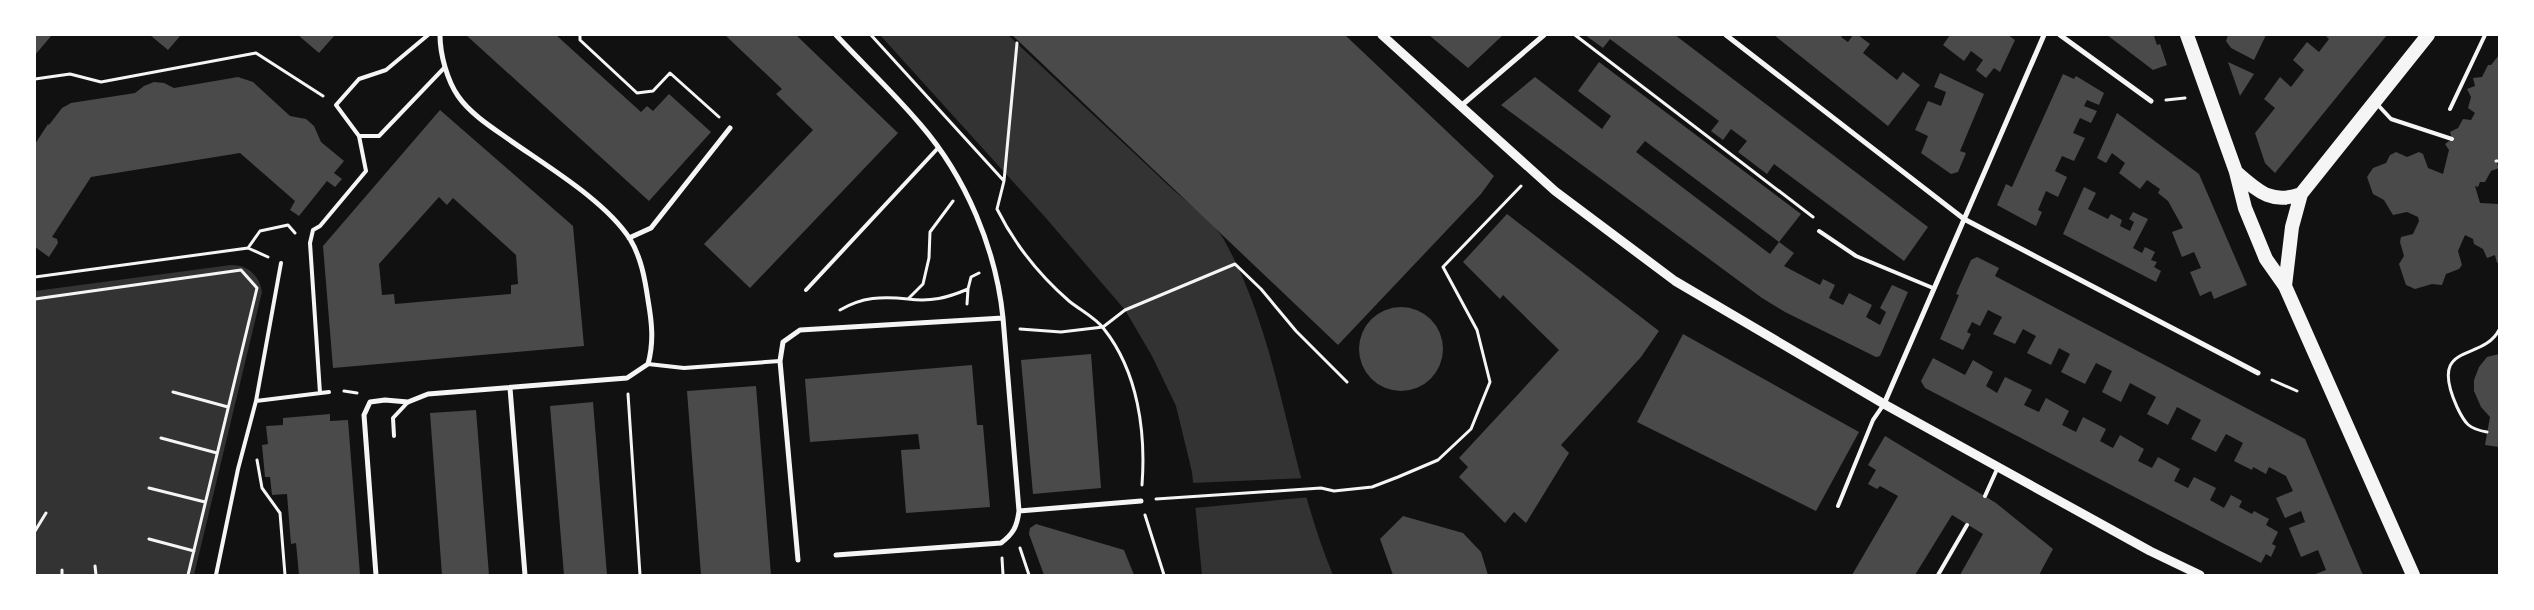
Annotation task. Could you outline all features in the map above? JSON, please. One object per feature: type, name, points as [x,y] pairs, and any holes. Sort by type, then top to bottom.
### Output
[{"type":"highway","points":[[2187,35],[2236,172],[2245,208],[2254,231],[2266,259],[2285,286],[2413,575]]},
{"type":"highway","points":[[2285,286],[2292,227],[2301,194],[2428,35]]},
{"type":"highway","points":[[2236,172],[2258,190],[2272,198],[2287,199],[2301,194]]},
{"type":"street","points":[[376,575],[364,414],[370,402],[385,400],[408,402],[415,397],[428,394],[626,378],[648,364],[652,349],[653,329],[648,296],[639,257],[629,238],[606,211],[485,123],[458,96],[440,47],[440,35]]},
{"type":"street","points":[[836,35],[921,125],[966,192],[1000,289],[1019,511],[1018,524],[1012,535],[1001,543],[836,555]]},
{"type":"street","points":[[1382,35],[1462,105],[1556,192],[1675,281],[1884,404],[2150,551],[2200,575]]},
{"type":"street","points":[[1462,105],[1544,35]]},
{"type":"street","points":[[1726,35],[1964,219],[2258,374]]},
{"type":"street","points":[[1884,404],[2044,35]]},
{"type":"street","points":[[2060,35],[2151,101]]},
{"type":"street","points":[[629,238],[650,228],[730,128]]},
{"type":"street","points":[[798,560],[780,361],[784,342],[800,330],[1003,318]]},
{"type":"street","points":[[510,388],[525,575]]},
{"type":"street","points":[[1019,511],[1141,501]]},
{"type":"lane","points":[[320,393],[310,243],[313,230],[320,226],[366,171],[358,136],[336,105],[359,79],[386,70],[428,35]]},
{"type":"lane","points":[[2450,109],[2485,35]]},
{"type":"lane","points":[[358,136],[379,136],[446,67]]},
{"type":"lane","points":[[2375,102],[2392,119],[2452,139]]},
{"type":"lane","points":[[806,290],[938,148]]},
{"type":"lane","points":[[1819,231],[1856,256],[1933,288]]},
{"type":"lane","points":[[216,575],[245,441],[256,401],[281,263]]},
{"type":"lane","points":[[648,364],[684,368],[780,361]]},
{"type":"lane","points":[[256,401],[329,392]]},
{"type":"lane","points":[[394,436],[393,418],[408,402]]},
{"type":"lane","points":[[1838,506],[1873,420],[1884,404]]},
{"type":"lane","points":[[1985,496],[1998,467]]},
{"type":"lane","points":[[1938,575],[1968,525]]},
{"type":"path","points":[[580,35],[580,40],[637,93],[653,91],[670,73],[730,128]]},
{"type":"path","points":[[871,35],[1004,181]]},
{"type":"path","points":[[1575,35],[1819,221],[1819,231]]},
{"type":"path","points":[[1017,43],[1004,181],[997,209],[1012,239],[1030,263],[1054,288],[1103,327],[1122,354],[1142,429],[1143,470],[1141,501],[1164,575]]},
{"type":"path","points":[[35,79],[70,74],[101,82],[256,52],[336,105]]},
{"type":"path","points":[[1141,501],[1321,488],[1334,491],[1372,488],[1438,460],[1471,429],[1490,382],[1477,330],[1443,267],[1521,186]]},
{"type":"path","points":[[908,299],[923,284],[929,258],[930,232],[950,204],[966,192]]},
{"type":"path","points":[[35,277],[248,248],[281,263],[297,250],[295,233],[288,225],[260,231],[248,248]]},
{"type":"path","points":[[295,233],[313,230]]},
{"type":"path","points":[[1004,328],[1061,332],[1103,327],[1125,310],[1235,264],[1261,289],[1296,331],[1347,382]]},
{"type":"path","points":[[830,329],[835,314],[860,300],[882,296],[926,302],[945,298],[968,290],[970,277],[993,266]]},
{"type":"path","points":[[35,299],[241,270],[257,288],[188,575]]},
{"type":"path","points":[[2487,432],[2472,429],[2462,417],[2448,381],[2451,364],[2460,354],[2488,344],[2499,330]]},
{"type":"path","points":[[2258,374],[2297,391]]},
{"type":"path","points":[[626,378],[640,575]]},
{"type":"path","points":[[173,392],[228,407]]},
{"type":"path","points":[[161,438],[217,453]]},
{"type":"path","points":[[245,441],[258,462],[262,488],[280,514],[285,575]]},
{"type":"path","points":[[149,488],[205,502]]},
{"type":"path","points":[[35,531],[46,513]]},
{"type":"path","points":[[1012,535],[1020,545],[1029,575]]},
{"type":"path","points":[[150,539],[194,550]]},
{"type":"path","points":[[95,566],[96,575]]},
{"type":"path","points":[[62,570],[62,575]]},
{"type":"shaded area","points":[[880,35],[1008,35],[1219,232],[1243,278],[1259,319],[1317,533],[1333,575],[1202,575],[1192,472],[1176,406],[1152,356],[1125,310],[1045,217]]},
{"type":"shaded area","points":[[231,265],[243,267],[252,272],[261,286],[262,292],[194,575],[35,575],[35,291]]},
{"type":"pier","points":[[1306,478],[1311,497],[1194,508],[1191,483]]},
{"type":"building","points":[[35,35],[52,35],[35,55]]},
{"type":"building","points":[[150,35],[181,35],[168,50]]},
{"type":"building","points":[[298,35],[335,35],[319,53]]},
{"type":"building","points":[[466,35],[556,35],[641,112],[647,106],[653,111],[669,94],[711,132],[649,201]]},
{"type":"building","points":[[725,35],[796,35],[898,133],[750,288],[704,244],[813,130],[776,94],[782,89]]},
{"type":"building","points":[[1012,35],[1345,35],[1494,176],[1481,194],[1338,345]]},
{"type":"building","points":[[1429,35],[1503,35],[1468,68]]},
{"type":"building","points":[[1585,35],[1675,35],[1928,227],[1904,261],[1774,164],[1767,174],[1738,152],[1747,141],[1731,129],[1723,140],[1711,131],[1719,121],[1610,39],[1603,48]]},
{"type":"building","points":[[1774,35],[1843,35],[1841,37],[1848,42],[1853,35],[1858,35],[1870,44],[1863,53],[1897,80],[1903,72],[1920,85],[1888,126]]},
{"type":"building","points":[[1950,35],[2008,35],[2015,40],[2000,72],[1994,68],[1986,78],[1976,70],[1983,60],[1971,51],[1964,61],[1943,45]]},
{"type":"building","points":[[2107,35],[2154,36],[2157,45],[2160,44],[2167,65],[2153,70]]},
{"type":"building","points":[[2228,35],[2266,35],[2254,60],[2231,48],[2226,41]]},
{"type":"building","points":[[2325,35],[2387,35],[2275,173],[2265,163],[2255,133],[2275,108],[2264,99],[2280,77],[2291,87],[2304,70],[2293,60],[2307,42],[2319,52],[2329,39]]},
{"type":"building","points":[[2499,55],[2499,159],[2496,161],[2499,168],[2491,171],[2485,182],[2480,182],[2478,187],[2475,186],[2480,203],[2499,204],[2499,262],[2497,263],[2495,255],[2487,258],[2483,249],[2474,244],[2473,239],[2465,235],[2458,251],[2462,265],[2459,269],[2446,274],[2442,285],[2432,284],[2415,289],[2406,285],[2399,264],[2404,256],[2400,242],[2401,237],[2413,234],[2419,221],[2418,217],[2407,212],[2393,215],[2384,200],[2373,194],[2367,177],[2373,168],[2386,163],[2390,155],[2396,152],[2407,157],[2419,152],[2423,154],[2428,168],[2443,174],[2449,150],[2445,144],[2452,139],[2450,132],[2458,128],[2463,119],[2471,120],[2475,113],[2468,108],[2471,97],[2467,89],[2475,86],[2473,78],[2482,77],[2488,65],[2491,65]]},
{"type":"building","points":[[1599,62],[1801,214],[1779,242],[1794,253],[1784,266],[1820,285],[1823,279],[1835,285],[1829,298],[1843,305],[1849,293],[1872,305],[1866,317],[1880,325],[1886,312],[1880,308],[1892,285],[1908,292],[1880,356],[1876,357],[1785,312],[1762,298],[1501,105],[1535,77],[1602,129],[1611,116],[1578,91]],"holes":[[[1645,141],[1779,242],[1770,254],[1636,152]]]},
{"type":"building","points":[[2228,62],[2254,74],[2240,96]]},
{"type":"building","points":[[1940,73],[1984,94],[1960,151],[1966,153],[1958,172],[1951,174],[1921,153],[1928,136],[1915,130],[1928,101],[1941,106],[1946,92],[1934,87]]},
{"type":"building","points":[[2063,74],[2074,79],[2076,76],[2104,93],[2099,105],[2087,100],[2084,106],[2097,111],[2091,123],[2080,118],[2073,133],[2085,138],[2074,161],[2062,156],[2055,171],[2067,177],[2058,197],[2046,191],[2038,210],[2042,212],[2036,226],[1997,205],[2006,184],[2012,187]]},
{"type":"building","points":[[238,77],[253,82],[290,116],[306,119],[314,126],[321,142],[344,161],[334,173],[342,179],[335,187],[327,181],[299,216],[290,210],[295,201],[240,153],[91,177],[52,237],[57,239],[58,243],[49,257],[35,247],[35,144],[48,124],[62,108],[71,103],[135,93],[144,86],[154,82],[164,83],[174,88]]},
{"type":"building","points":[[440,110],[573,226],[584,346],[333,368],[323,246]],"holes":[[[439,197],[447,205],[453,198],[516,255],[518,284],[511,285],[511,294],[395,304],[394,294],[382,295],[379,264]]]},
{"type":"building","points":[[2117,113],[2199,174],[2247,285],[2214,299],[2211,291],[2200,296],[2190,272],[2201,268],[2194,252],[2182,257],[2172,232],[2183,228],[2168,201],[2158,193],[2160,189],[2147,180],[2140,189],[2119,173],[2125,163],[2112,153],[2106,163],[2097,158]]},
{"type":"building","points":[[2084,187],[2096,193],[2088,209],[2108,219],[2111,214],[2122,220],[2120,226],[2130,231],[2134,222],[2129,219],[2133,212],[2148,219],[2133,248],[2142,253],[2145,247],[2155,252],[2151,260],[2157,262],[2154,267],[2161,271],[2156,282],[2063,234]]},
{"type":"building","points":[[1507,214],[1659,331],[1641,357],[1561,445],[1569,453],[1526,523],[1514,512],[1505,523],[1459,477],[1468,467],[1459,458],[1559,350],[1503,295],[1500,299],[1463,262]]},
{"type":"building","points":[[1977,257],[1999,268],[1995,276],[2305,439],[2363,575],[2313,575],[2326,570],[2318,550],[2301,557],[2289,528],[2305,522],[2301,511],[2285,518],[2276,498],[2293,491],[2286,476],[2269,467],[2266,474],[2253,467],[2252,470],[2234,461],[2243,443],[2226,434],[2216,452],[2191,439],[2201,420],[2177,407],[2168,425],[2147,414],[2156,397],[2130,383],[2121,402],[2102,392],[2112,371],[2096,363],[2085,384],[2061,372],[2070,354],[2059,348],[2051,365],[2027,353],[2036,336],[2023,329],[2015,344],[1993,334],[2002,317],[1988,310],[1980,326],[1972,322],[1967,332],[1971,334],[1963,350],[1940,339],[1959,295],[1956,294],[1971,260]]},
{"type":"building","points":[[1401,307],[1417,310],[1431,319],[1440,333],[1443,349],[1440,365],[1431,379],[1417,388],[1401,391],[1385,388],[1371,379],[1362,365],[1359,349],[1362,333],[1371,319],[1385,310]]},
{"type":"building","points":[[1683,334],[1859,432],[1816,511],[1637,422]]},
{"type":"building","points":[[1091,354],[1101,488],[1033,494],[1021,360]]},
{"type":"building","points":[[2499,354],[2499,447],[2485,445],[2490,417],[2481,407],[2474,391],[2474,380],[2479,367],[2487,357]]},
{"type":"building","points":[[1933,358],[1965,375],[1973,360],[1993,372],[1986,386],[1997,393],[2005,377],[2032,390],[2024,405],[2039,412],[2046,398],[2069,411],[2062,425],[2076,432],[2083,417],[2106,429],[2100,441],[2109,446],[2113,448],[2120,435],[2144,449],[2138,461],[2152,468],[2158,457],[2180,469],[2174,481],[2188,488],[2194,477],[2216,488],[2210,500],[2224,508],[2231,495],[2242,501],[2239,507],[2252,514],[2254,511],[2269,519],[2266,525],[2278,532],[2272,544],[2276,546],[2271,557],[2266,554],[2261,563],[1925,388],[1921,381]]},
{"type":"building","points":[[972,365],[977,425],[983,425],[990,507],[906,513],[901,450],[920,449],[918,434],[810,442],[805,379]]},
{"type":"building","points":[[756,386],[771,575],[701,575],[687,391]]},
{"type":"building","points":[[593,402],[607,575],[564,575],[550,406]]},
{"type":"building","points":[[476,410],[489,575],[442,575],[430,413]]},
{"type":"building","points":[[330,414],[330,421],[348,420],[360,575],[299,575],[296,543],[291,544],[287,494],[272,495],[270,477],[265,477],[262,445],[268,444],[266,426],[283,425],[283,418]]},
{"type":"building","points":[[1885,436],[1996,503],[2053,549],[2039,575],[1960,575],[1983,534],[1952,515],[1915,575],[1852,575],[1898,496],[1880,486],[1877,489],[1868,484],[1876,470],[1868,465]]},
{"type":"building","points":[[1403,516],[1463,533],[1481,552],[1488,575],[1393,575],[1380,539]]},
{"type":"building","points":[[1036,524],[1124,550],[1134,575],[1044,575],[1029,534],[1030,528]]}]
